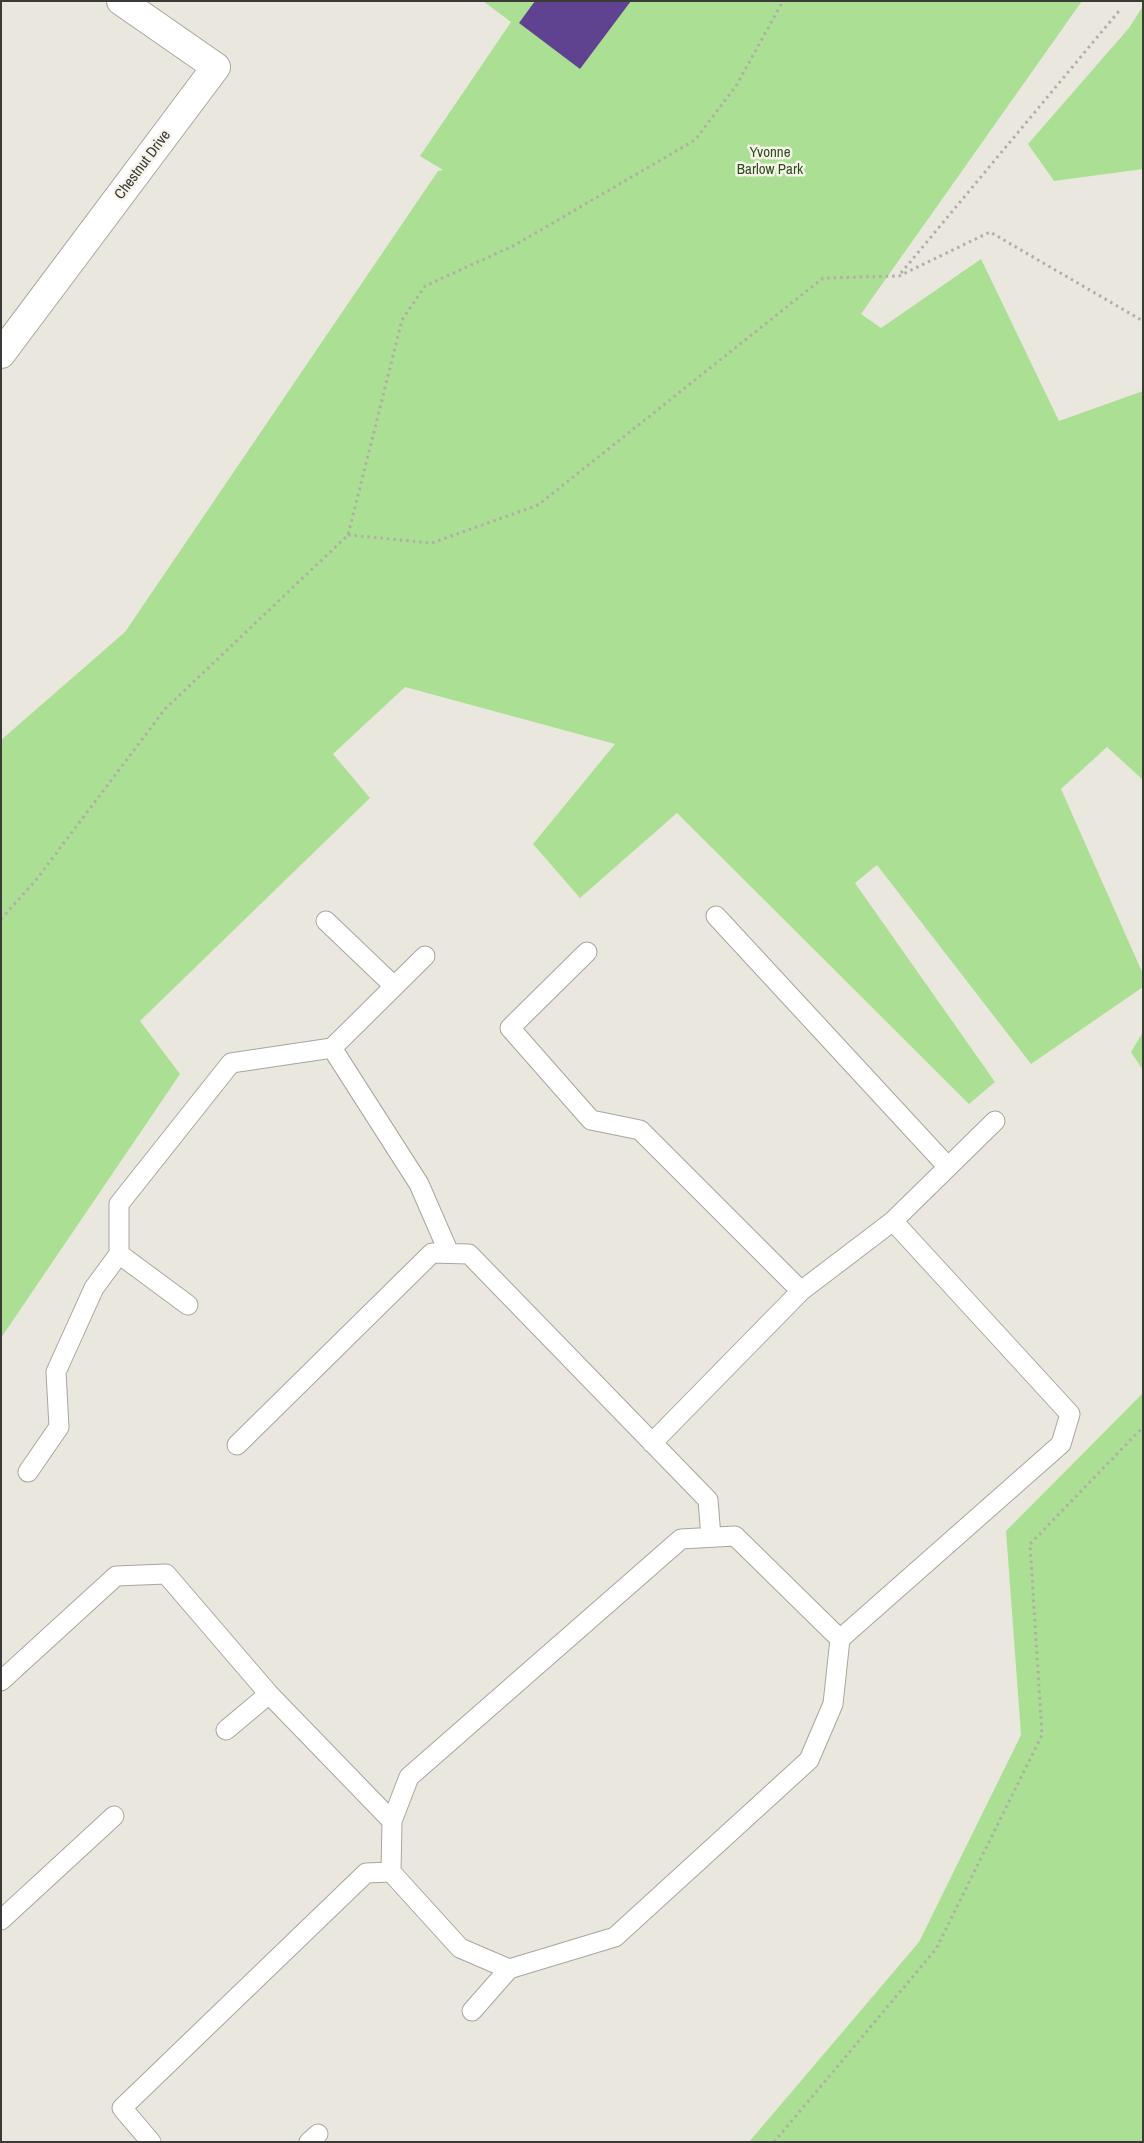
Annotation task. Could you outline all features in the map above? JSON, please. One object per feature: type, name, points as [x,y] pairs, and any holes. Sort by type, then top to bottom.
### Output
[{"type":"street","name":"Chestnut Drive","points":[[1,354],[216,67],[122,1]]},
{"type":"lane","points":[[716,916],[948,1167]]},
{"type":"lane","points":[[326,921],[394,986]]},
{"type":"lane","points":[[587,952],[510,1028],[592,1120],[640,1130],[801,1291]]},
{"type":"lane","points":[[28,1472],[58,1427],[56,1372],[94,1288],[119,1254],[119,1204],[231,1063],[332,1048],[425,956]]},
{"type":"lane","points":[[332,1048],[419,1184],[449,1253]]},
{"type":"lane","points":[[652,1443],[801,1291],[893,1221],[995,1121]]},
{"type":"lane","points":[[472,2011],[509,1969],[615,1938],[809,1760],[833,1704],[840,1639],[1062,1444],[1070,1414],[893,1221]]},
{"type":"lane","points":[[237,1445],[432,1253],[469,1254],[708,1500],[711,1537]]},
{"type":"lane","points":[[119,1254],[188,1305]]},
{"type":"lane","points":[[509,1969],[460,1948],[391,1872],[392,1821],[409,1777],[681,1539],[735,1536],[840,1639]]},
{"type":"lane","points":[[1,1682],[116,1576],[166,1574],[269,1694],[392,1821]]},
{"type":"lane","points":[[226,1730],[269,1694]]},
{"type":"lane","points":[[1,1920],[114,1816]]},
{"type":"lane","points":[[150,2142],[122,2108],[366,1873],[391,1872]]},
{"type":"path","points":[[1,919],[36,880],[165,709],[348,535],[402,320],[425,286],[516,245],[695,140],[736,86],[784,1]]},
{"type":"path","points":[[899,276],[1119,11]]},
{"type":"path","points":[[348,535],[432,543],[538,505],[823,278],[899,276],[990,232],[1143,321]]},
{"type":"path","points":[[774,2142],[936,1949],[1042,1735],[1030,1544],[1143,1427]]},
{"type":"green space","name":"Yvonne Barlow Park","points":[[483,1],[1082,1],[861,314],[881,328],[981,259],[1059,421],[1143,391],[1143,780],[1107,747],[1061,789],[1143,974],[1143,987],[1031,1064],[877,865],[855,883],[995,1082],[969,1104],[677,813],[580,898],[533,844],[615,744],[405,687],[333,754],[370,798],[140,1021],[180,1074],[1,1338],[1,740],[125,632],[438,171],[443,170],[420,156],[511,22]]},
{"type":"green space","points":[[1143,6],[1143,169],[1054,181],[1028,144],[1129,28]]},
{"type":"green space","points":[[1143,1032],[1143,1070],[1131,1052]]},
{"type":"green space","points":[[1143,1393],[1143,2142],[749,2142],[919,1942],[1021,1735],[1006,1531]]},
{"type":"building","points":[[535,1],[631,1],[580,69],[519,23]]}]
